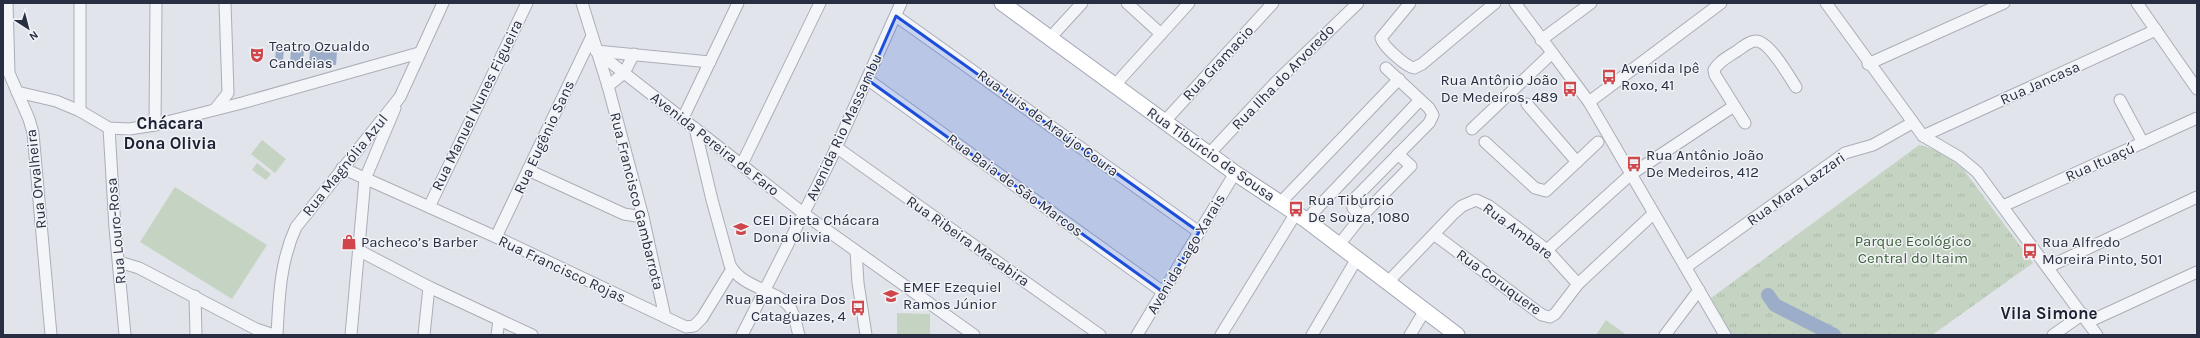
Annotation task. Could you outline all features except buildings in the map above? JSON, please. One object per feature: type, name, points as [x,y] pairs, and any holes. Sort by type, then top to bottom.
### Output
[{"type":"main road","name":"Rua Tibúrcio de Sousa","points":[[1002,3],[1235,173],[1301,216],[1356,260],[1457,335]]},
{"type":"street","name":"Rua Orvalheira","points":[[7,3],[7,59],[9,72],[33,133],[51,335]]},
{"type":"street","points":[[80,3],[80,111]]},
{"type":"street","points":[[155,125],[156,3]]},
{"type":"street","points":[[216,108],[228,93],[225,3]]},
{"type":"street","name":"Rua Magnólia Azul","points":[[275,335],[280,285],[288,244],[296,227],[400,97],[443,3]]},
{"type":"street","name":"Rua Manuel Nunes Figueira","points":[[429,207],[527,3]]},
{"type":"street","points":[[582,3],[596,51],[710,62]]},
{"type":"street","points":[[683,118],[738,3]]},
{"type":"street","points":[[742,164],[820,3]]},
{"type":"street","name":"Avenida Rio Massambu","points":[[742,335],[836,147],[901,3]]},
{"type":"street","points":[[1050,38],[1082,3]]},
{"type":"street","points":[[1127,3],[1161,34]]},
{"type":"street","points":[[1114,86],[1189,3]]},
{"type":"street","name":"Rua Gramacio","points":[[1164,122],[1273,3]]},
{"type":"street","name":"Rua Ilha do Arvoredo","points":[[1209,154],[1276,82],[1358,3]]},
{"type":"street","points":[[1410,3],[1381,38],[1385,46],[1407,65],[1414,68],[1422,64],[1495,3]]},
{"type":"street","points":[[1515,3],[1551,54],[1588,102],[1602,138],[1630,175],[1652,214],[1686,266],[1725,335]]},
{"type":"street","points":[[1541,40],[1591,3]]},
{"type":"street","points":[[1588,102],[1721,3]]},
{"type":"street","points":[[1868,64],[2004,3]]},
{"type":"street","points":[[2138,3],[2197,89]]},
{"type":"street","points":[[1830,4],[1868,64],[1912,123],[1923,136],[1960,157],[1977,172],[2098,335]]},
{"type":"street","name":"Rua Luis de Araújo Coura","points":[[896,16],[1199,232]]},
{"type":"street","name":"Rua Jancasa","points":[[1923,136],[2156,30]]},
{"type":"street","name":"Rua Eugênio Sans","points":[[496,237],[591,38]]},
{"type":"street","points":[[1745,123],[1717,80],[1714,70],[1718,64],[1750,43],[1757,41],[1763,43],[1770,49],[1796,87]]},
{"type":"street","name":"Avenida Pereira de Faro","points":[[596,51],[804,213],[974,335]]},
{"type":"street","name":"Rua Francisco Gambarrota","points":[[596,51],[608,86],[643,217],[665,317]]},
{"type":"street","points":[[17,92],[41,97],[80,111],[109,128],[129,129],[155,125],[216,108],[242,103],[419,53]]},
{"type":"street","points":[[608,86],[624,73],[634,54]]},
{"type":"street","points":[[1472,130],[1551,54]]},
{"type":"street","points":[[1361,217],[1353,208],[1353,200],[1432,118],[1431,110],[1386,68]]},
{"type":"street","name":"Rua Baia de São Marcos","points":[[867,79],[1163,292]]},
{"type":"street","points":[[1281,202],[1399,79]]},
{"type":"street","points":[[351,335],[360,251],[365,179],[400,97]]},
{"type":"street","points":[[1221,335],[1301,216],[1420,100]]},
{"type":"street","points":[[2120,100],[2143,143]]},
{"type":"street","points":[[1527,104],[1577,162]]},
{"type":"street","points":[[1547,250],[1630,175],[1734,106]]},
{"type":"street","name":"Rua Ituaçú","points":[[2002,206],[2197,118]]},
{"type":"street","name":"Rua Mara Lazzari","points":[[1686,266],[1845,153],[1873,146],[1912,123]]},
{"type":"street","name":"Rua Louro-Rosa","points":[[109,128],[125,335]]},
{"type":"street","points":[[695,128],[712,200],[732,269],[764,292],[788,305],[794,315],[799,335]]},
{"type":"street","points":[[1485,142],[1535,188],[1543,192],[1602,138]]},
{"type":"street","name":"Rua Ribeira Macabira","points":[[836,147],[1100,335]]},
{"type":"street","points":[[1338,246],[1361,217],[1411,166],[1398,154]]},
{"type":"street","name":"Rua Francisco Rojas","points":[[342,168],[496,237],[680,325],[694,326],[702,318],[732,269]]},
{"type":"street","points":[[528,170],[624,214],[643,217]]},
{"type":"street","name":"Avenida Lago Xarais","points":[[1137,335],[1235,173]]},
{"type":"street","points":[[2048,267],[2197,197]]},
{"type":"street","name":"Rua Ambare","points":[[1387,283],[1462,206],[1476,200],[1489,206],[1547,250],[1578,284]]},
{"type":"street","name":"Rua Coruquere","points":[[1435,235],[1542,315],[1550,317],[1555,314],[1578,284],[1652,214]]},
{"type":"street","points":[[360,251],[429,287],[532,335]]},
{"type":"street","points":[[856,251],[858,283],[866,335]]},
{"type":"street","points":[[1312,335],[1356,260]]},
{"type":"street","points":[[119,262],[139,268],[256,329],[275,335]]},
{"type":"street","points":[[2053,335],[2085,318],[2197,272]]},
{"type":"street","points":[[424,335],[429,287]]},
{"type":"street","points":[[1665,335],[1699,290]]},
{"type":"street","points":[[194,296],[196,335]]},
{"type":"street","points":[[1410,335],[1425,310]]},
{"type":"street","points":[[497,335],[499,320]]},
{"type":"highlighted area","points":[[896,16],[1199,232],[1163,292],[868,80]]},
{"type":"green space","points":[[262,140],[286,159],[275,173],[251,154]]},
{"type":"green space","name":"Parque Ecológico Central do Itaim","points":[[1919,145],[1925,146],[1942,154],[1963,169],[2033,263],[1932,335],[1732,335],[1711,298]]},
{"type":"green space","points":[[257,163],[271,174],[266,180],[252,170]]},
{"type":"green space","points":[[175,187],[267,245],[232,299],[140,242]]},
{"type":"green space","points":[[897,313],[930,314],[930,334],[897,334]]},
{"type":"green space","points":[[1606,320],[1625,334],[1596,335]]},
{"type":"water","points":[[276,48],[284,48],[283,61],[275,60]]},
{"type":"water","points":[[291,49],[304,50],[303,63],[290,62]]},
{"type":"water","points":[[310,50],[337,52],[336,65],[309,63]]},
{"type":"waterway","points":[[1768,295],[1775,305],[1834,335]]},
{"type":"place","name":"Teatro Ozualdo Candeias","points":[[257,55]]},
{"type":"place","name":"Avenida Ipê Roxo, 41","points":[[1609,77]]},
{"type":"place","name":"Rua Antônio João De Medeiros, 489","points":[[1570,89]]},
{"type":"place","name":"Rua Antônio João De Medeiros, 412","points":[[1634,164]]},
{"type":"place","name":"Rua Tibúrcio De Souza, 1080","points":[[1296,209]]},
{"type":"place","name":"CEI Direta Chácara Dona Olivia","points":[[741,229]]},
{"type":"place","name":"Pacheco’s Barber","points":[[349,242]]},
{"type":"place","name":"Rua Alfredo Moreira Pinto, 501","points":[[2030,251]]},
{"type":"place","name":"EMEF Ezequiel Ramos Júnior","points":[[891,296]]},
{"type":"place","name":"Rua Bandeira Dos Cataguazes, 4","points":[[858,308]]},
{"type":"district","name":"Chácara Dona Olivia","points":[[170,133]]},
{"type":"district","name":"Vila Simone","points":[[2049,313]]}]
